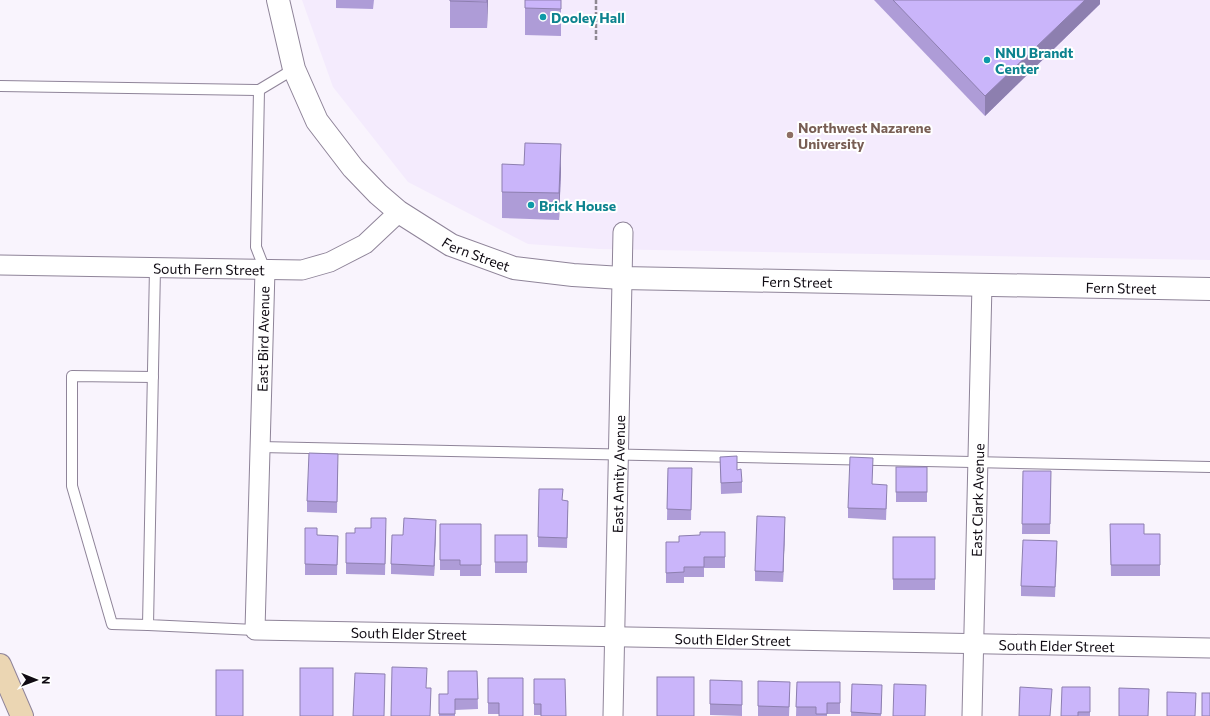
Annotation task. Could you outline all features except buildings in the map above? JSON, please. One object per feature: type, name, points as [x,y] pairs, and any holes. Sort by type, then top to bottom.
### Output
[{"type":"main road","points":[[0,665],[22,716]]},
{"type":"street","points":[[278,0],[294,69],[317,121],[353,168],[378,194],[399,212]]},
{"type":"street","name":"South Fern Street","points":[[0,264],[302,270],[330,262],[365,244],[399,212]]},
{"type":"street","name":"Fern Street","points":[[399,212],[451,245],[514,268],[572,275],[622,278],[1210,289]]},
{"type":"street","name":"East Amity Avenue","points":[[613,716],[623,232]]},
{"type":"street","name":"East Bird Avenue","points":[[255,630],[265,270]]},
{"type":"street","name":"East Clark Avenue","points":[[972,716],[982,284]]},
{"type":"street","name":"South Elder Street","points":[[255,630],[1210,648]]},
{"type":"lane","points":[[0,86],[260,90],[294,69]]},
{"type":"lane","name":"East Bird Avenue","points":[[260,90],[256,247],[265,270]]},
{"type":"lane","points":[[148,625],[155,268]]},
{"type":"lane","points":[[153,377],[72,376],[72,486],[112,624],[255,630]]},
{"type":"lane","points":[[260,448],[1210,467]]},
{"type":"path","points":[[596,0],[596,40]]},
{"type":"shaded area","name":"Northwest Nazarene University","points":[[302,0],[1210,0],[1210,260],[599,249],[528,244],[408,182],[333,87]]},
{"type":"place","name":"Dooley Hall","points":[[543,17]]},
{"type":"place","name":"NNU Brandt Center","points":[[987,60]]},
{"type":"place","name":"Northwest Nazarene University","points":[[790,135]]},
{"type":"place","name":"Brick House","points":[[531,205]]}]
